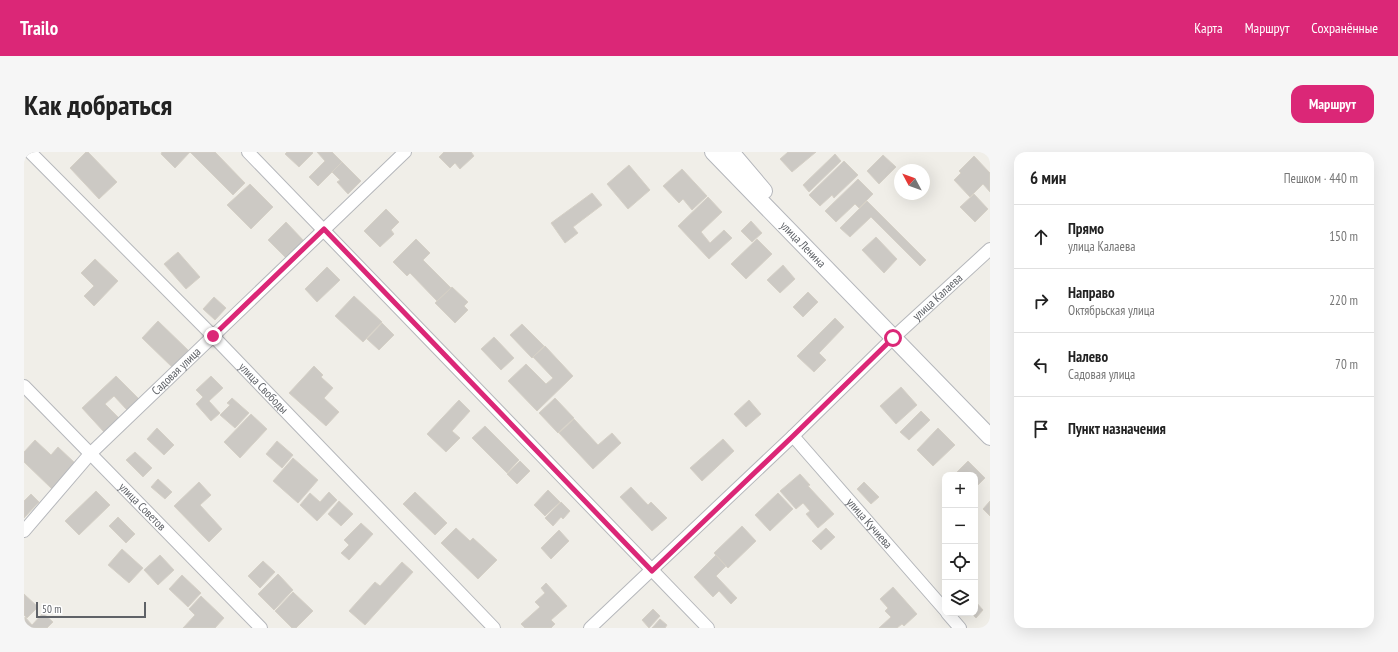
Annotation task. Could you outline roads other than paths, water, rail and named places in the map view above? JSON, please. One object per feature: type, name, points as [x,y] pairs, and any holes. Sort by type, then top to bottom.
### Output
[{"type":"street","name":"улица Свободы","points":[[30,152],[213,336],[494,628]]},
{"type":"street","points":[[248,152],[708,628]]},
{"type":"street","name":"Садовая улица","points":[[24,531],[90,454],[405,152]]},
{"type":"street","name":"улица Ленина","points":[[713,152],[990,437]]},
{"type":"street","name":"улица Ленина","points":[[730,152],[893,338]]},
{"type":"street","name":"улица Калаева","points":[[590,628],[652,571],[893,338],[990,249]]},
{"type":"street","name":"улица Советов","points":[[24,386],[261,628]]},
{"type":"street","name":"улица Кучиева","points":[[793,436],[942,607]]},
{"type":"street","points":[[950,616],[960,628]]}]
